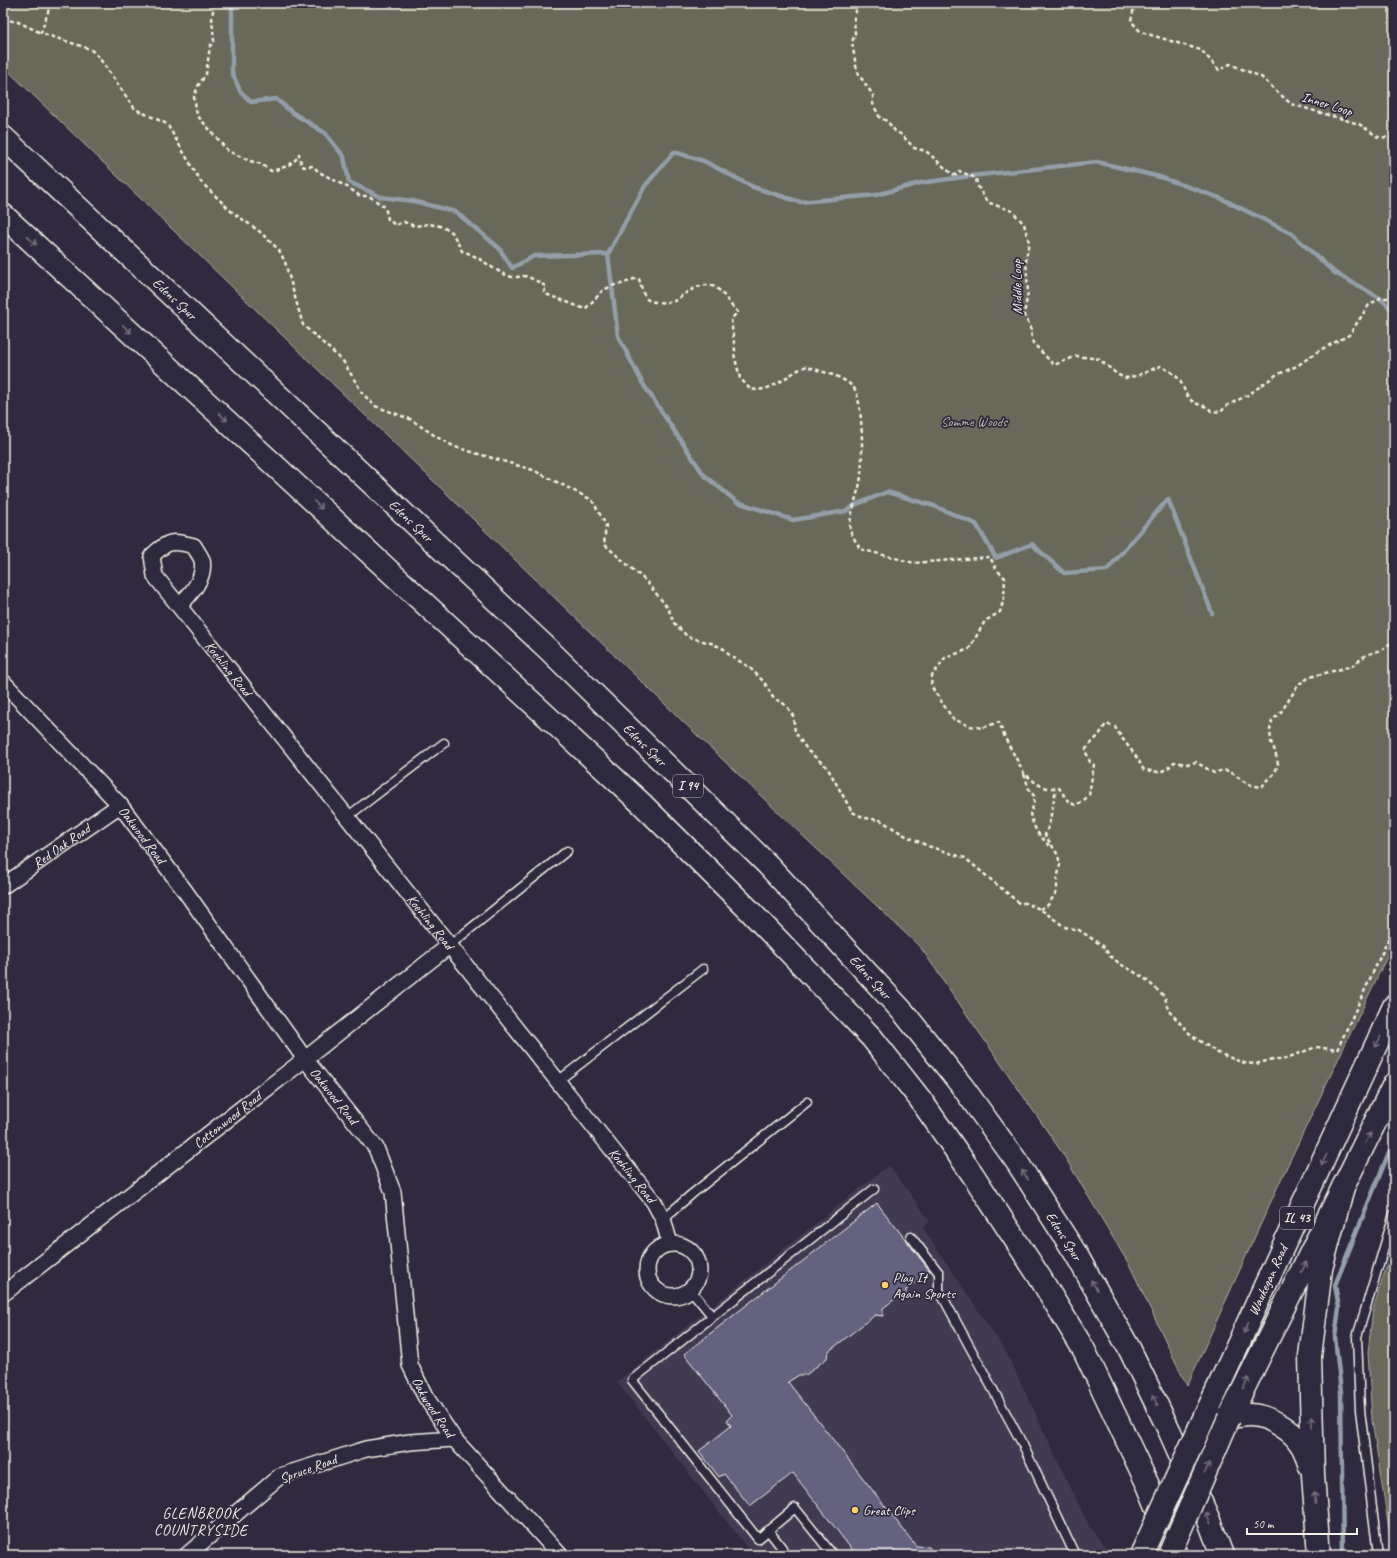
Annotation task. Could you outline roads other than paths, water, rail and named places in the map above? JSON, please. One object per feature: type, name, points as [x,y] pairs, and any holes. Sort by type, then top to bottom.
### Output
[{"type":"main road","name":"Edens Spur","points":[[3,137],[549,650],[768,865],[904,1013],[962,1086],[1012,1156],[1076,1254],[1130,1350],[1170,1432],[1208,1518],[1222,1555]]},
{"type":"main road","points":[[3,214],[641,803],[748,909],[872,1038],[920,1099],[974,1175],[1039,1276],[1084,1350],[1145,1478],[1177,1555]]},
{"type":"main road","name":"Waukegan Road","points":[[1141,1555],[1394,1006]]},
{"type":"main road","name":"Waukegan Road","points":[[1169,1555],[1229,1418],[1394,1084]]},
{"type":"main road","points":[[1319,1555],[1313,1475],[1310,1356],[1321,1269],[1343,1187]]},
{"type":"main road","points":[[1199,1429],[1229,1418],[1250,1415],[1282,1425],[1301,1443],[1313,1475]]},
{"type":"street","name":"Koehling Road","points":[[179,606],[654,1202],[663,1219],[670,1244]]},
{"type":"street","name":"Oakwood Road","points":[[3,682],[120,805],[185,892],[306,1060],[376,1148],[393,1192],[410,1366],[425,1396],[454,1439],[560,1555]]},
{"type":"street","name":"Red Oak Road","points":[[3,886],[120,805]]},
{"type":"street","name":"Cottonwood Road","points":[[3,1294],[306,1060],[450,946]]},
{"type":"street","points":[[670,1244],[678,1244],[687,1248],[697,1261],[699,1270],[697,1279],[690,1289],[679,1295],[666,1295],[658,1291],[650,1281],[647,1268],[649,1259],[654,1252],[661,1246],[670,1244]]},
{"type":"street","name":"Spruce Road","points":[[187,1555],[280,1476],[366,1449],[410,1442],[454,1439]]},
{"type":"lane","points":[[347,817],[444,742]]},
{"type":"lane","points":[[450,946],[566,851]]},
{"type":"lane","points":[[558,1081],[703,970]]},
{"type":"lane","points":[[663,1219],[807,1102]]},
{"type":"lane","points":[[833,1555],[795,1508],[758,1539],[632,1380],[874,1189]]},
{"type":"lane","points":[[1378,1555],[1360,1410],[1357,1337],[1394,1214]]},
{"type":"lane","points":[[911,1237],[939,1273],[939,1290],[1023,1445],[1075,1555]]},
{"type":"lane","points":[[690,1289],[712,1316]]},
{"type":"lane","points":[[768,1530],[782,1548]]},
{"type":"waterway","points":[[232,3],[232,72],[240,91],[251,102],[276,99],[293,113],[325,133],[344,157],[349,182],[381,197],[413,201],[456,212],[499,248],[512,268],[534,256],[608,254]]},
{"type":"waterway","points":[[1212,613],[1168,499],[1107,570],[1064,573],[1032,544],[996,558],[976,524],[934,506],[887,492],[855,505],[846,511],[793,520],[737,502],[704,475],[643,384],[618,336],[608,254],[645,186],[674,152],[704,161],[753,187],[800,202],[876,195],[920,183],[1097,162],[1160,177],[1220,198],[1291,233],[1335,273],[1380,298],[1394,312]]},
{"type":"waterway","points":[[1343,1555],[1341,1392],[1335,1337],[1339,1308],[1335,1285],[1394,1140]]},
{"type":"place","name":"Play It Again Sports","points":[[885,1285]]},
{"type":"place","name":"Great Clips","points":[[855,1510]]},
{"type":"district","name":"GLENBROOK COUNTRYSIDE","points":[[201,1522]]},
{"type":"park label","name":"Somme Woods","points":[[974,421]]}]
